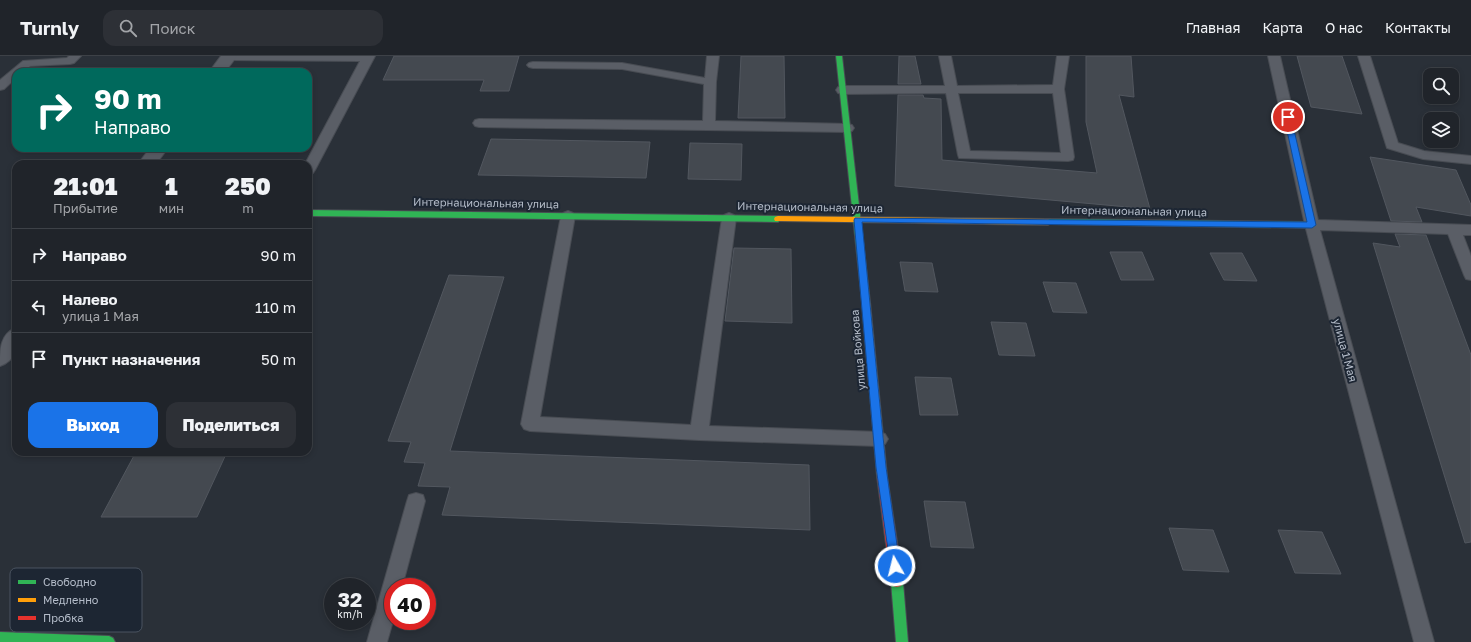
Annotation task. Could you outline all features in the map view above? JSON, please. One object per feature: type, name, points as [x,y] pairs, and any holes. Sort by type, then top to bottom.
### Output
[{"type":"street","points":[[220,68],[229,56]]},
{"type":"street","name":"улица Войкова","points":[[838,56],[848,128],[881,467],[897,580],[902,642]]},
{"type":"street","name":"Интернациональная улица","points":[[312,213],[1312,225]]},
{"type":"street","points":[[0,357],[12,341]]},
{"type":"street","points":[[0,638],[109,642]]},
{"type":"lane","points":[[21,68],[27,63],[70,61],[75,56]]},
{"type":"lane","points":[[229,56],[368,57],[312,162]]},
{"type":"lane","points":[[709,125],[710,82],[713,56]]},
{"type":"lane","points":[[945,56],[964,154],[1068,158],[1058,89],[1063,56]]},
{"type":"lane","name":"улица 1 Мая","points":[[1274,56],[1312,225],[1424,642]]},
{"type":"lane","points":[[1364,56],[1392,144],[1423,155],[1471,160]]},
{"type":"lane","points":[[533,66],[623,61],[710,82]]},
{"type":"lane","points":[[0,86],[12,76]]},
{"type":"lane","points":[[842,90],[1058,89]]},
{"type":"lane","points":[[479,123],[848,128]]},
{"type":"lane","points":[[568,216],[530,424],[699,433],[879,439]]},
{"type":"lane","points":[[699,433],[729,218]]},
{"type":"lane","points":[[1312,225],[1471,230]]},
{"type":"lane","points":[[1454,230],[1471,275]]},
{"type":"lane","points":[[377,642],[416,501]]},
{"type":"building","points":[[394,56],[519,56],[509,91],[480,91],[484,80],[383,80]]},
{"type":"building","points":[[741,56],[784,56],[785,118],[738,118]]},
{"type":"building","points":[[899,56],[915,56],[921,84],[898,84]]},
{"type":"building","points":[[1086,56],[1131,56],[1134,97],[1119,95],[1150,209],[895,186],[898,95],[923,95],[924,98],[941,99],[942,160],[1097,173],[1086,122]]},
{"type":"building","points":[[1297,56],[1342,56],[1362,114],[1311,107]]},
{"type":"building","points":[[491,139],[650,142],[646,178],[478,175]]},
{"type":"building","points":[[690,143],[742,144],[741,180],[688,179]]},
{"type":"building","points":[[1370,157],[1456,170],[1471,205],[1471,216],[1416,207],[1422,222],[1391,221]]},
{"type":"building","points":[[1395,234],[1426,235],[1471,355],[1471,542],[1465,543],[1373,243],[1400,247]]},
{"type":"building","points":[[734,248],[791,249],[792,323],[725,321]]},
{"type":"building","points":[[1110,252],[1142,252],[1154,280],[1121,280]]},
{"type":"building","points":[[1210,253],[1242,253],[1257,281],[1224,280]]},
{"type":"building","points":[[900,262],[932,263],[938,292],[905,291]]},
{"type":"building","points":[[449,275],[504,277],[450,451],[809,465],[810,530],[442,515],[450,487],[418,486],[425,463],[404,462],[411,442],[388,441]]},
{"type":"building","points":[[1043,282],[1076,283],[1087,313],[1053,312]]},
{"type":"building","points":[[991,322],[1026,323],[1035,356],[999,355]]},
{"type":"building","points":[[915,377],[951,378],[958,415],[920,415]]},
{"type":"building","points":[[134,456],[225,456],[197,517],[101,517]]},
{"type":"building","points":[[924,501],[965,502],[974,548],[931,547]]},
{"type":"building","points":[[1169,528],[1213,530],[1229,572],[1183,570]]},
{"type":"building","points":[[1278,530],[1322,532],[1341,574],[1295,573]]},
{"type":"traffic: fast","points":[[839,56],[866,302]]},
{"type":"traffic: fast","points":[[312,213],[778,219]]},
{"type":"traffic: fast","points":[[1048,222],[1312,225]]},
{"type":"traffic: fast","points":[[897,582],[902,642]]},
{"type":"traffic: fast","points":[[0,638],[109,642]]},
{"type":"traffic: slow","points":[[778,219],[1048,222]]},
{"type":"traffic: slow","points":[[866,302],[882,476]]},
{"type":"traffic: jam","points":[[882,476],[897,582]]},
{"type":"route","points":[[895,566],[881,467],[858,220],[1312,225],[1288,117]]}]
